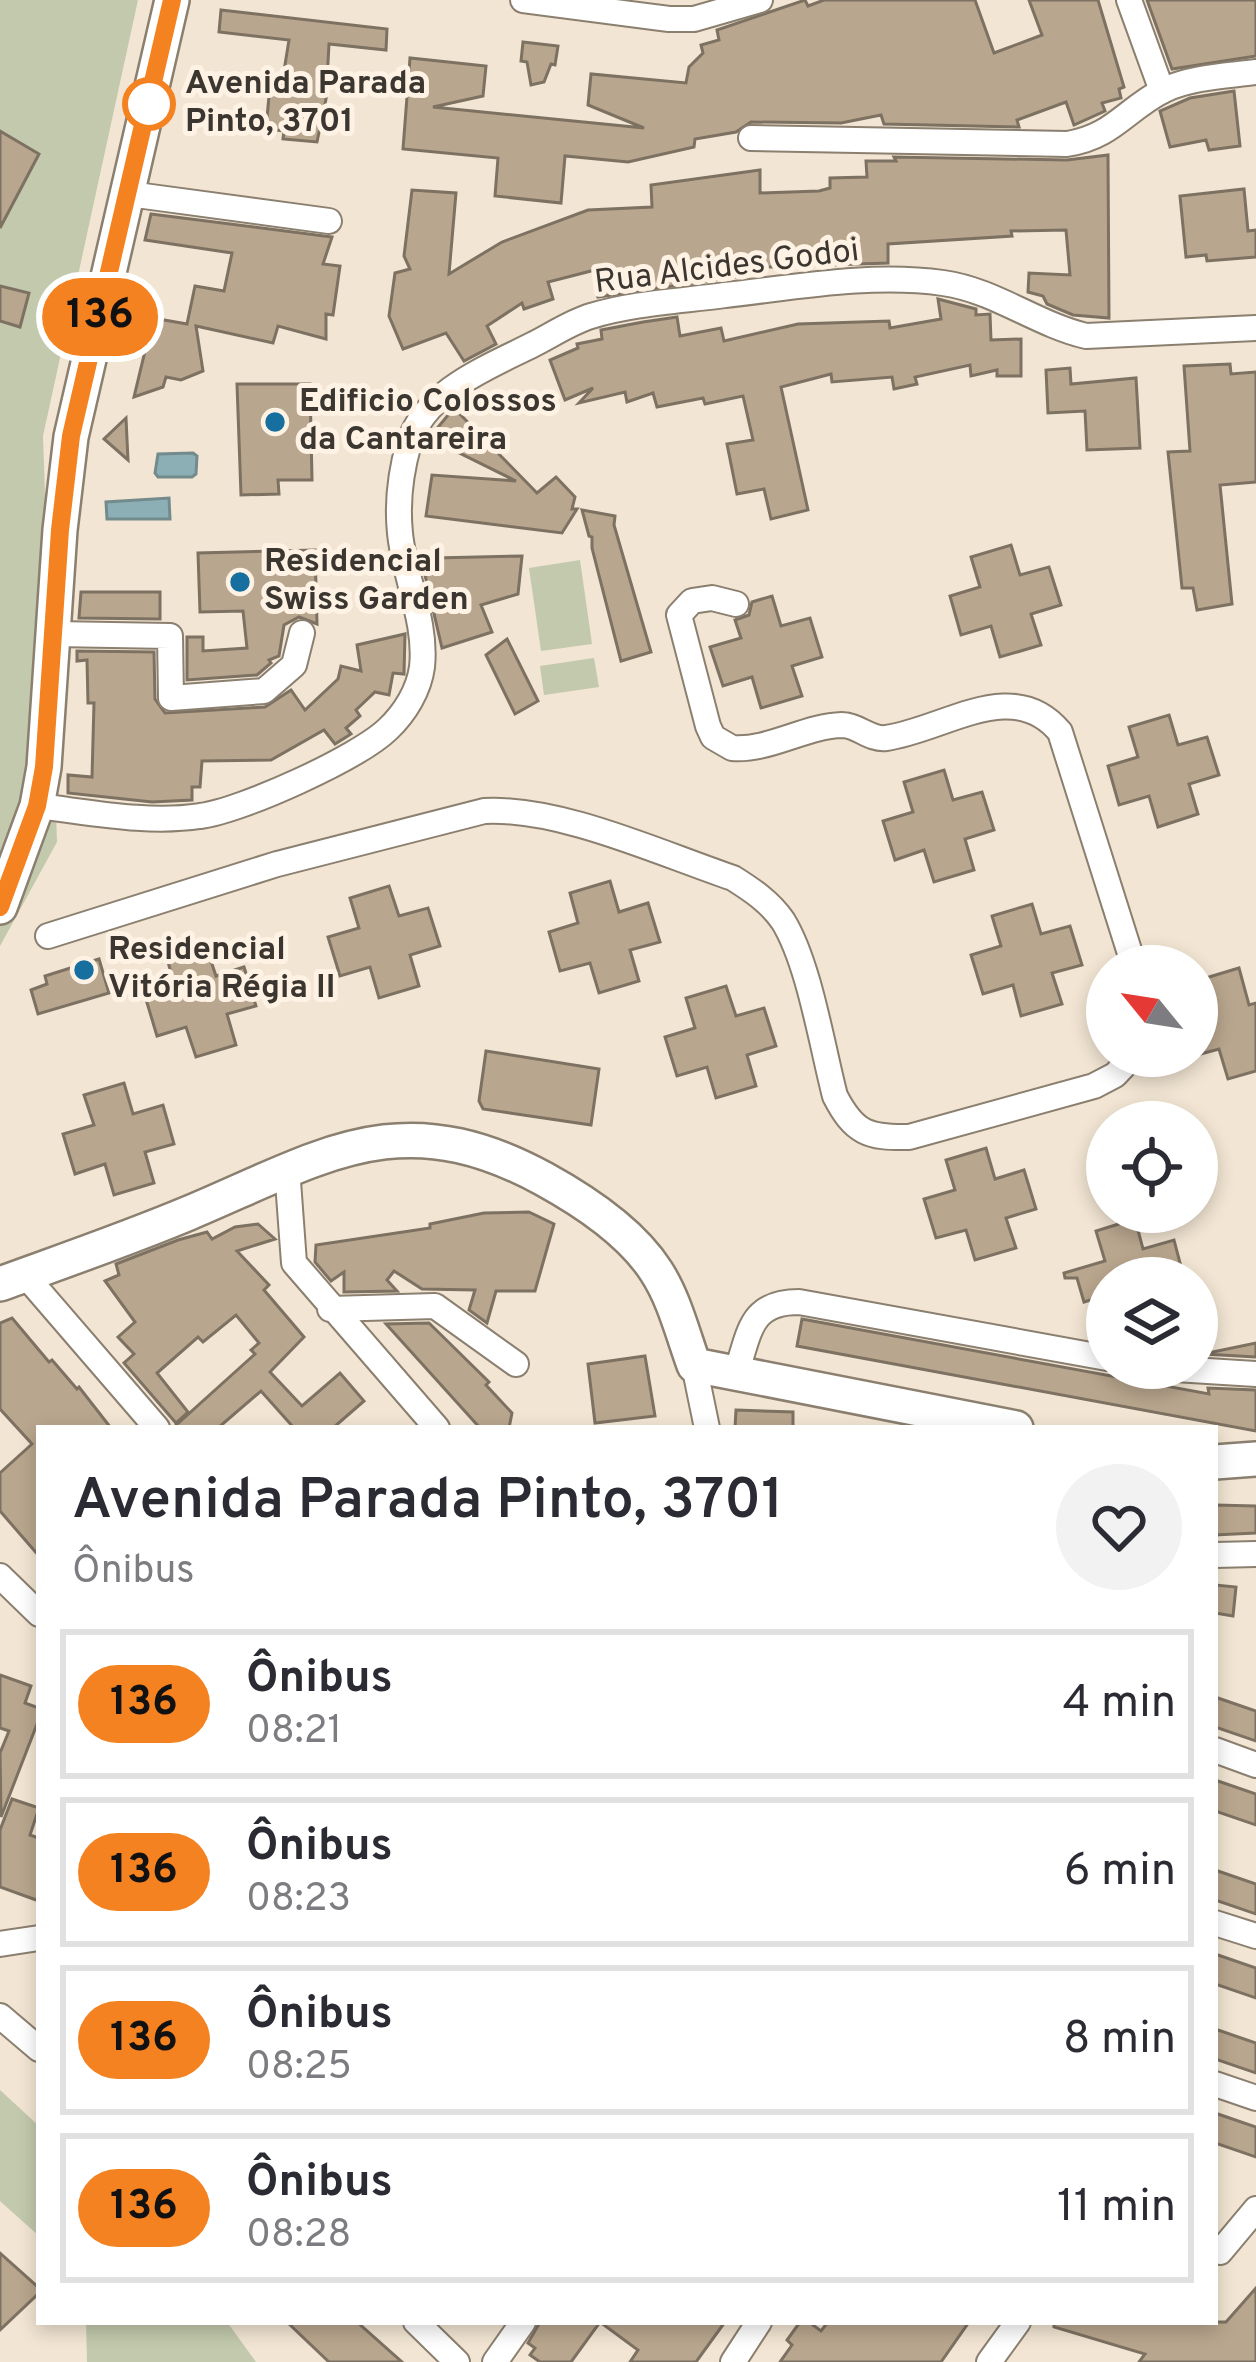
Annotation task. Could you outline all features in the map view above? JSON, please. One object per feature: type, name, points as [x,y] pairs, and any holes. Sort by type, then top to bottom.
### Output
[{"type":"street","points":[[0,907],[37,806],[44,767],[71,436],[172,0]]},
{"type":"street","points":[[524,0],[694,19],[760,0]]},
{"type":"street","points":[[1129,0],[1162,91]]},
{"type":"street","points":[[751,138],[1066,144],[1092,140],[1162,91],[1196,80],[1256,72]]},
{"type":"street","points":[[128,194],[329,221]]},
{"type":"street","name":"Rua Alcides Godoi","points":[[37,806],[166,819],[204,816],[253,800],[386,732],[410,704],[422,671],[422,642],[400,533],[400,485],[420,420],[478,372],[588,317],[634,306],[850,280],[939,282],[970,288],[1061,330],[1086,336],[1256,328]]},
{"type":"street","points":[[736,604],[712,598],[692,601],[679,615],[708,726],[713,736],[732,748],[836,726],[855,727],[883,738],[998,706],[1024,706],[1046,715],[1060,732],[1127,945]]},
{"type":"street","points":[[54,634],[170,635],[172,698],[264,691],[294,665],[302,633]]},
{"type":"street","points":[[48,936],[277,864],[484,811],[511,809],[546,814],[733,878],[760,895],[781,918],[795,946],[835,1096],[847,1118],[878,1138],[909,1137],[1094,1086],[1111,1077]]},
{"type":"street","points":[[154,1425],[8,1276],[175,1219],[286,1168],[379,1141],[428,1138],[477,1148],[521,1166],[567,1191],[624,1234],[657,1272],[694,1365],[706,1425]]},
{"type":"street","points":[[286,1168],[294,1263],[434,1425]]},
{"type":"street","points":[[736,1373],[754,1320],[778,1302],[1086,1354]]},
{"type":"street","points":[[330,1309],[435,1306],[516,1364]]},
{"type":"street","points":[[694,1365],[1001,1425]]},
{"type":"street","points":[[1218,1372],[1256,1374]]},
{"type":"street","points":[[1218,1462],[1256,1459]]},
{"type":"street","points":[[1218,1555],[1256,1554]]},
{"type":"street","points":[[0,1576],[36,1611]]},
{"type":"street","points":[[1218,1751],[1256,1766]]},
{"type":"street","points":[[1218,1924],[1256,1936]]},
{"type":"street","points":[[0,1944],[36,1938]]},
{"type":"street","points":[[0,2016],[36,2046]]},
{"type":"street","points":[[1218,2085],[1256,2098]]},
{"type":"street","points":[[1220,2252],[1256,2209]]},
{"type":"street","points":[[419,2325],[457,2362]]},
{"type":"street","points":[[494,2362],[521,2325]]},
{"type":"street","points":[[733,2362],[758,2325]]},
{"type":"street","points":[[988,2362],[1016,2325]]},
{"type":"green space","points":[[0,0],[138,0],[43,436],[57,842],[0,946]]},
{"type":"green space","points":[[580,560],[592,644],[541,651],[529,568]]},
{"type":"green space","points":[[594,658],[599,687],[544,695],[540,666]]},
{"type":"green space","points":[[0,2090],[36,2123],[36,2233],[0,2201]]},
{"type":"green space","points":[[86,2325],[229,2325],[256,2362],[87,2362]]},
{"type":"water","points":[[158,454],[197,456],[192,477],[158,477],[155,473]]},
{"type":"water","points":[[169,498],[170,519],[107,519],[106,502]]},
{"type":"building","points":[[805,0],[808,6],[824,0],[975,0],[994,53],[1042,35],[1029,0],[1098,0],[1124,87],[1119,89],[1121,98],[1102,103],[1105,111],[1074,125],[1066,102],[1017,120],[1019,127],[884,124],[881,115],[841,123],[751,122],[736,132],[695,139],[694,147],[628,162],[565,156],[561,203],[495,196],[498,158],[403,149],[410,58],[486,66],[483,96],[433,107],[644,128],[588,105],[591,74],[686,83],[689,67],[703,53],[701,45],[719,40],[717,30]]},
{"type":"building","points":[[1147,0],[1256,0],[1256,56],[1172,69]]},
{"type":"building","points":[[221,10],[387,29],[386,50],[329,44],[326,99],[317,142],[283,139],[284,131],[266,129],[270,85],[283,77],[289,40],[219,32]]},
{"type":"building","points":[[523,42],[558,46],[555,65],[551,64],[544,82],[531,85],[527,62],[521,61]]},
{"type":"building","points":[[1234,91],[1240,146],[1209,150],[1206,140],[1170,147],[1160,111],[1190,98]]},
{"type":"building","points":[[0,131],[39,154],[0,228]]},
{"type":"building","points":[[1108,155],[1109,318],[1073,315],[1028,292],[1029,273],[1070,275],[1066,230],[888,244],[888,263],[742,268],[742,276],[598,297],[595,270],[548,282],[553,299],[524,309],[522,303],[487,326],[496,344],[464,361],[446,333],[403,349],[389,316],[395,273],[410,269],[404,256],[412,190],[456,193],[449,274],[502,242],[588,210],[652,207],[651,185],[760,170],[760,193],[819,191],[830,188],[830,178],[867,177],[866,161],[896,161],[894,157],[1067,160]]},
{"type":"building","points":[[1244,189],[1248,231],[1256,230],[1256,257],[1207,261],[1206,255],[1186,257],[1180,196]]},
{"type":"building","points":[[151,214],[332,237],[323,264],[340,266],[333,315],[326,314],[326,339],[278,326],[273,343],[196,326],[203,371],[181,380],[166,377],[163,387],[134,397],[153,318],[187,324],[195,286],[224,291],[232,253],[145,240]]},
{"type":"building","points":[[0,286],[29,293],[20,327],[0,321]]},
{"type":"building","points":[[938,299],[976,309],[976,315],[990,314],[991,340],[1021,339],[1021,376],[997,376],[997,370],[971,376],[970,365],[915,377],[917,384],[894,389],[892,377],[832,382],[831,374],[781,387],[808,510],[771,519],[764,489],[737,494],[727,444],[753,440],[743,396],[657,407],[653,393],[627,402],[625,392],[579,403],[593,388],[565,400],[550,360],[578,348],[577,344],[602,339],[601,330],[643,322],[677,317],[680,336],[721,328],[724,341],[798,324],[889,321],[890,328],[941,319]]},
{"type":"building","points":[[1230,364],[1231,374],[1256,372],[1256,482],[1220,485],[1232,604],[1197,610],[1193,588],[1182,588],[1168,452],[1190,451],[1184,366]]},
{"type":"building","points":[[1070,368],[1071,384],[1136,378],[1140,448],[1087,450],[1085,411],[1048,413],[1046,370]]},
{"type":"building","points":[[237,384],[310,384],[312,480],[278,480],[279,494],[241,495]]},
{"type":"building","points":[[454,408],[537,493],[556,477],[575,497],[572,509],[577,509],[562,533],[426,516],[432,475],[516,481],[429,438]]},
{"type":"building","points":[[126,418],[128,460],[104,439]]},
{"type":"building","points":[[582,510],[615,516],[651,652],[621,661]]},
{"type":"building","points":[[1011,545],[1020,575],[1049,567],[1061,605],[1031,614],[1041,645],[1000,657],[991,626],[961,635],[950,596],[980,587],[971,557]]},
{"type":"building","points":[[315,550],[317,624],[299,617],[284,625],[279,656],[257,675],[187,680],[187,637],[203,637],[203,651],[247,648],[243,611],[200,612],[198,553]]},
{"type":"building","points":[[522,556],[518,594],[481,605],[492,632],[442,648],[425,575],[436,574],[435,558]]},
{"type":"building","points":[[81,592],[160,592],[160,619],[79,618]]},
{"type":"building","points":[[772,596],[781,626],[810,618],[822,657],[792,666],[802,696],[761,708],[752,677],[723,686],[710,647],[741,638],[735,620],[749,615],[752,602]]},
{"type":"building","points":[[405,634],[404,674],[393,673],[389,695],[375,692],[356,710],[360,716],[346,728],[351,734],[335,744],[324,730],[271,760],[202,761],[200,787],[192,787],[192,800],[152,802],[68,793],[68,775],[92,777],[94,703],[88,703],[87,660],[77,661],[77,651],[154,652],[155,699],[165,713],[265,707],[291,690],[305,710],[338,679],[341,666],[361,671],[357,645]]},
{"type":"building","points":[[507,639],[538,701],[515,714],[486,655]]},
{"type":"building","points":[[1169,715],[1178,745],[1207,737],[1219,775],[1189,784],[1198,814],[1158,827],[1149,796],[1119,805],[1108,766],[1138,757],[1129,727]]},
{"type":"building","points":[[944,770],[953,800],[982,792],[994,830],[965,839],[974,870],[934,882],[924,850],[895,860],[883,821],[913,812],[904,782]]},
{"type":"building","points":[[610,881],[619,912],[648,903],[660,942],[630,950],[639,981],[599,993],[590,963],[560,971],[549,932],[578,923],[570,893]]},
{"type":"building","points":[[389,886],[399,916],[428,908],[440,946],[410,955],[419,986],[379,998],[370,967],[340,976],[328,937],[359,928],[350,898]]},
{"type":"building","points":[[1032,904],[1041,934],[1070,926],[1082,965],[1052,973],[1062,1004],[1021,1016],[1013,985],[983,994],[971,955],[1001,946],[992,916]]},
{"type":"building","points":[[206,946],[216,976],[244,967],[256,1006],[227,1014],[236,1045],[196,1057],[186,1027],[157,1036],[145,996],[175,988],[167,958]]},
{"type":"building","name":"Residencial Vitória Régia II","points":[[99,959],[109,993],[38,1014],[31,990],[47,984],[45,976]]},
{"type":"building","points":[[1239,968],[1249,1005],[1256,1003],[1256,1071],[1228,1079],[1218,1049],[1218,974]]},
{"type":"building","points":[[726,986],[736,1016],[764,1008],[776,1046],[747,1055],[756,1086],[716,1098],[707,1067],[677,1076],[665,1037],[695,1028],[686,998]]},
{"type":"building","points":[[486,1051],[599,1069],[591,1125],[483,1109],[479,1101]]},
{"type":"building","points":[[124,1083],[133,1114],[163,1105],[174,1144],[145,1152],[154,1183],[114,1195],[105,1164],[75,1174],[63,1134],[94,1125],[84,1095]]},
{"type":"building","points":[[986,1148],[995,1179],[1024,1170],[1036,1209],[1006,1218],[1016,1248],[975,1260],[966,1230],[936,1238],[924,1199],[955,1190],[946,1160]]},
{"type":"building","points":[[529,1212],[554,1224],[535,1291],[496,1291],[487,1323],[469,1310],[475,1290],[422,1289],[394,1271],[387,1280],[397,1291],[344,1292],[344,1272],[331,1281],[315,1262],[316,1245],[430,1228],[430,1224],[484,1213]]},
{"type":"building","points":[[258,1224],[275,1239],[237,1251],[269,1285],[264,1290],[304,1337],[270,1372],[302,1406],[340,1373],[364,1401],[336,1425],[291,1425],[261,1391],[221,1425],[176,1425],[255,1354],[251,1350],[259,1343],[236,1315],[203,1342],[198,1337],[157,1373],[188,1412],[176,1423],[124,1363],[134,1354],[118,1337],[135,1322],[105,1281],[119,1275],[116,1264],[207,1232],[212,1239],[235,1227]]},
{"type":"building","points":[[1097,1233],[1139,1233],[1143,1249],[1174,1240],[1178,1257],[1104,1257]]},
{"type":"building","points":[[1086,1267],[1086,1301],[1077,1278],[1065,1278],[1064,1273]]},
{"type":"building","points":[[12,1318],[109,1425],[36,1425],[36,1553],[0,1511],[0,1473],[32,1444],[0,1409],[0,1323]]},
{"type":"building","points":[[802,1319],[1086,1371],[1086,1389],[1182,1389],[1209,1394],[1208,1389],[1256,1390],[1256,1431],[797,1346]]},
{"type":"building","points":[[429,1323],[489,1382],[486,1385],[512,1413],[510,1425],[477,1425],[386,1324]]},
{"type":"building","points":[[1256,1343],[1256,1357],[1218,1355],[1218,1351]]},
{"type":"building","points":[[645,1356],[655,1416],[595,1423],[588,1364]]},
{"type":"building","points":[[736,1410],[793,1412],[793,1425],[735,1425]]},
{"type":"building","points":[[1218,1505],[1256,1506],[1256,1533],[1218,1535]]},
{"type":"building","points":[[1218,1585],[1236,1587],[1233,1616],[1218,1614]]},
{"type":"building","points":[[0,1675],[31,1686],[25,1703],[36,1707],[36,1727],[1,1817],[0,1753],[9,1731],[0,1728]]},
{"type":"building","points":[[1218,1698],[1256,1711],[1256,1741],[1218,1728]]},
{"type":"building","points":[[1218,1781],[1256,1794],[1256,1825],[1218,1812]]},
{"type":"building","points":[[12,1799],[36,1807],[30,1835],[36,1837],[36,1900],[0,1887],[0,1830]]},
{"type":"building","points":[[1218,1871],[1256,1884],[1256,1914],[1218,1901]]},
{"type":"building","points":[[1218,1955],[1256,1968],[1256,1998],[1218,1985]]},
{"type":"building","points":[[1218,2030],[1256,2043],[1256,2073],[1218,2060]]},
{"type":"building","points":[[1218,2114],[1256,2127],[1256,2157],[1218,2144]]},
{"type":"building","points":[[0,2253],[36,2285],[36,2296],[0,2330]]},
{"type":"building","points":[[1256,2288],[1256,2362],[1139,2362],[1145,2354],[1054,2327],[1218,2325]]},
{"type":"building","points":[[290,2325],[360,2325],[402,2362],[329,2362]]},
{"type":"building","points":[[538,2325],[598,2325],[571,2362],[540,2362],[530,2355],[535,2348],[528,2343]]},
{"type":"building","points":[[604,2325],[723,2325],[696,2362],[630,2362],[638,2350]]},
{"type":"building","points":[[798,2325],[813,2325],[821,2331],[826,2325],[967,2325],[941,2362],[780,2362],[792,2345],[787,2340]]},
{"type":"bus line","name":"136","points":[[0,907],[37,806],[44,767],[71,436],[172,0]]},
{"type":"place","name":"Avenida Parada Pinto, 3701","points":[[149,104]]},
{"type":"place","name":"Edificio Colossos da Cantareira","points":[[275,422]]},
{"type":"place","name":"Residencial Swiss Garden","points":[[240,582]]},
{"type":"place","name":"Residencial Vitória Régia II","points":[[84,970]]}]
